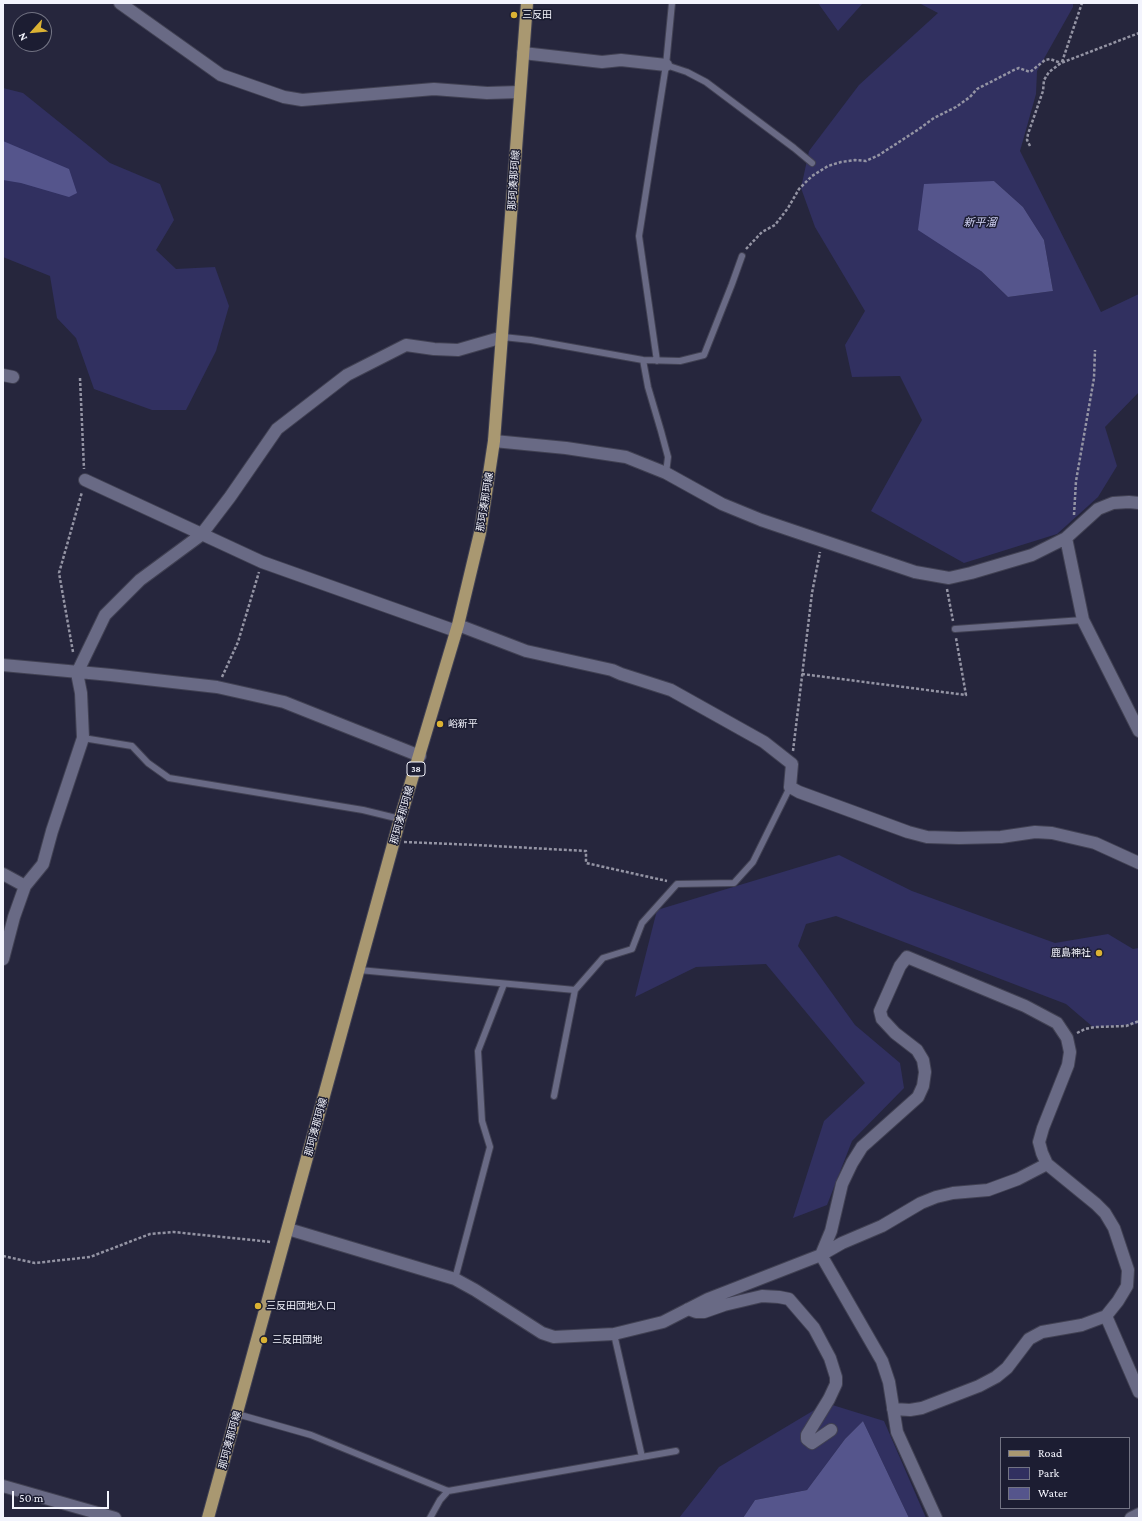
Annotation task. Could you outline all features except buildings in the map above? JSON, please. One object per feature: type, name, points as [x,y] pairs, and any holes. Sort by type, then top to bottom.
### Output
[{"type":"main road","name":"那珂湊那珂線","points":[[208,1518],[400,819],[457,628],[480,533],[494,441],[503,337],[519,92],[527,3]]},
{"type":"street","points":[[120,3],[221,75],[284,97],[302,100],[434,89],[487,93],[519,92]]},
{"type":"street","points":[[523,53],[602,62],[621,60],[666,65]]},
{"type":"street","points":[[3,959],[14,917],[25,886],[43,864],[52,831],[83,738],[81,693],[77,673],[105,615],[140,580],[201,535],[277,429],[347,375],[406,345],[434,349],[458,350],[503,337]]},
{"type":"street","points":[[494,441],[566,448],[626,457],[666,473],[722,504],[761,520],[915,572],[945,577],[971,573],[1032,554],[1066,538],[1098,510],[1113,503],[1139,503]]},
{"type":"street","points":[[85,480],[262,562],[526,651],[612,670],[671,690],[764,742],[792,764],[790,787],[799,792],[908,832],[927,837],[1001,837],[1035,832],[1052,833],[1095,843],[1139,863]]},
{"type":"street","points":[[1066,538],[1083,620],[1139,732]]},
{"type":"street","points":[[3,665],[217,687],[284,702],[420,756]]},
{"type":"street","points":[[3,874],[25,886]]},
{"type":"street","points":[[893,1409],[910,1410],[922,1408],[979,1386],[996,1378],[1007,1368],[1029,1339],[1042,1332],[1082,1326],[1106,1316],[1118,1301],[1127,1286],[1128,1270],[1114,1228],[1106,1213],[1047,1164],[1042,1153],[1040,1142],[1043,1128],[1068,1065],[1070,1052],[1067,1038],[1057,1023],[1025,1006],[907,957],[900,966],[880,1011],[882,1019],[894,1032],[917,1050],[923,1060],[925,1072],[923,1086],[918,1097],[862,1147],[852,1163],[842,1184],[830,1230],[821,1255],[882,1361],[889,1382],[893,1409],[897,1432],[936,1518]]},
{"type":"street","points":[[288,1229],[455,1279],[475,1290],[542,1333],[554,1337],[614,1334],[663,1322],[688,1309],[773,1273],[821,1255],[842,1243],[882,1226],[921,1203],[936,1197],[953,1192],[988,1190],[1018,1179],[1047,1164]]},
{"type":"street","points":[[688,1309],[696,1312],[704,1312],[724,1305],[762,1296],[779,1296],[789,1299],[814,1328],[830,1358],[836,1377],[836,1384],[829,1399],[807,1435],[807,1439],[812,1443],[831,1430]]},
{"type":"street","points":[[1106,1316],[1139,1392]]},
{"type":"street","points":[[3,1486],[115,1518]]},
{"type":"street","points":[[1131,1518],[1139,1514]]},
{"type":"lane","points":[[657,361],[639,236],[666,65],[672,3]]},
{"type":"lane","points":[[666,65],[687,72],[706,82],[812,163]]},
{"type":"lane","points":[[503,337],[531,340],[643,360],[680,361],[704,354],[742,256]]},
{"type":"lane","points":[[643,360],[648,387],[662,430],[668,457],[666,473]]},
{"type":"lane","points":[[954,629],[1083,620]]},
{"type":"lane","points":[[83,738],[132,746],[148,763],[169,778],[355,809],[400,819]]},
{"type":"lane","points":[[554,1096],[575,990],[603,958],[632,949],[642,923],[678,884],[734,883],[753,862],[790,787]]},
{"type":"lane","points":[[359,970],[575,990]]},
{"type":"lane","points":[[455,1279],[490,1147],[482,1121],[478,1051],[504,984]]},
{"type":"lane","points":[[614,1334],[642,1457]]},
{"type":"lane","points":[[237,1414],[311,1435],[448,1491],[676,1451]]},
{"type":"lane","points":[[430,1518],[440,1500],[448,1491]]},
{"type":"path","points":[[1061,63],[1082,3]]},
{"type":"path","points":[[1030,146],[1027,140],[1028,134],[1043,91],[1044,80],[1049,72],[1061,63],[1139,33]]},
{"type":"path","points":[[742,256],[747,248],[762,232],[775,225],[788,208],[799,189],[812,176],[828,166],[855,160],[866,161],[879,155],[934,118],[970,98],[977,89],[1014,70],[1019,68],[1030,72],[1046,60],[1050,59],[1061,63]]},
{"type":"path","points":[[1074,518],[1076,481],[1094,378],[1095,350]]},
{"type":"path","points":[[77,673],[59,573],[85,480],[80,378]]},
{"type":"path","points":[[792,764],[812,593],[823,541]]},
{"type":"path","points":[[217,687],[238,642],[262,562]]},
{"type":"path","points":[[802,674],[966,696],[945,577]]},
{"type":"path","points":[[394,842],[586,851],[586,864],[683,884]]},
{"type":"path","points":[[1067,1038],[1085,1029],[1094,1027],[1126,1026],[1139,1021]]},
{"type":"path","points":[[3,1256],[35,1263],[90,1257],[150,1234],[174,1232],[284,1244]]},
{"type":"green space","points":[[818,3],[863,3],[838,31]]},
{"type":"green space","points":[[919,3],[1073,3],[1073,7],[1037,71],[1036,94],[1020,151],[1101,312],[1139,294],[1139,392],[1105,427],[1117,466],[1098,497],[1057,534],[964,563],[871,511],[922,420],[900,376],[852,377],[845,345],[865,311],[815,227],[801,188],[809,151],[859,85],[938,13]],"holes":[[[994,181],[1023,207],[1044,240],[1053,291],[1008,297],[981,271]]]},
{"type":"green space","points":[[3,88],[23,93],[110,163],[160,184],[174,220],[156,250],[176,269],[215,267],[229,306],[216,351],[186,410],[152,410],[94,389],[76,338],[57,318],[50,276],[3,257]]},
{"type":"green space","points":[[839,855],[912,891],[1055,943],[1108,934],[1133,949],[1139,948],[1139,1024],[1093,1027],[1066,1004],[836,916],[806,924],[798,946],[855,1025],[900,1063],[904,1088],[852,1141],[827,1205],[793,1218],[824,1121],[865,1083],[766,964],[696,967],[635,997],[657,910]]},
{"type":"green space","points":[[826,1403],[884,1421],[926,1518],[909,1518],[863,1421],[845,1439],[807,1490],[755,1500],[743,1518],[679,1518],[719,1467]]},
{"type":"water","points":[[3,141],[69,169],[77,193],[69,197],[21,183],[3,180]]},
{"type":"water","name":"新平溜","points":[[994,181],[1023,207],[1044,240],[1053,291],[1008,297],[981,271],[918,230],[924,184]]},
{"type":"water","points":[[863,1421],[909,1518],[743,1518],[755,1500],[807,1490],[845,1439]]},
{"type":"place","name":"三反田","points":[[514,15]]},
{"type":"place","name":"峪新平","points":[[440,724]]},
{"type":"place","name":"鹿島神社","points":[[1099,953]]},
{"type":"place","name":"三反田団地入口","points":[[258,1306]]},
{"type":"place","name":"三反田団地","points":[[264,1340]]}]
